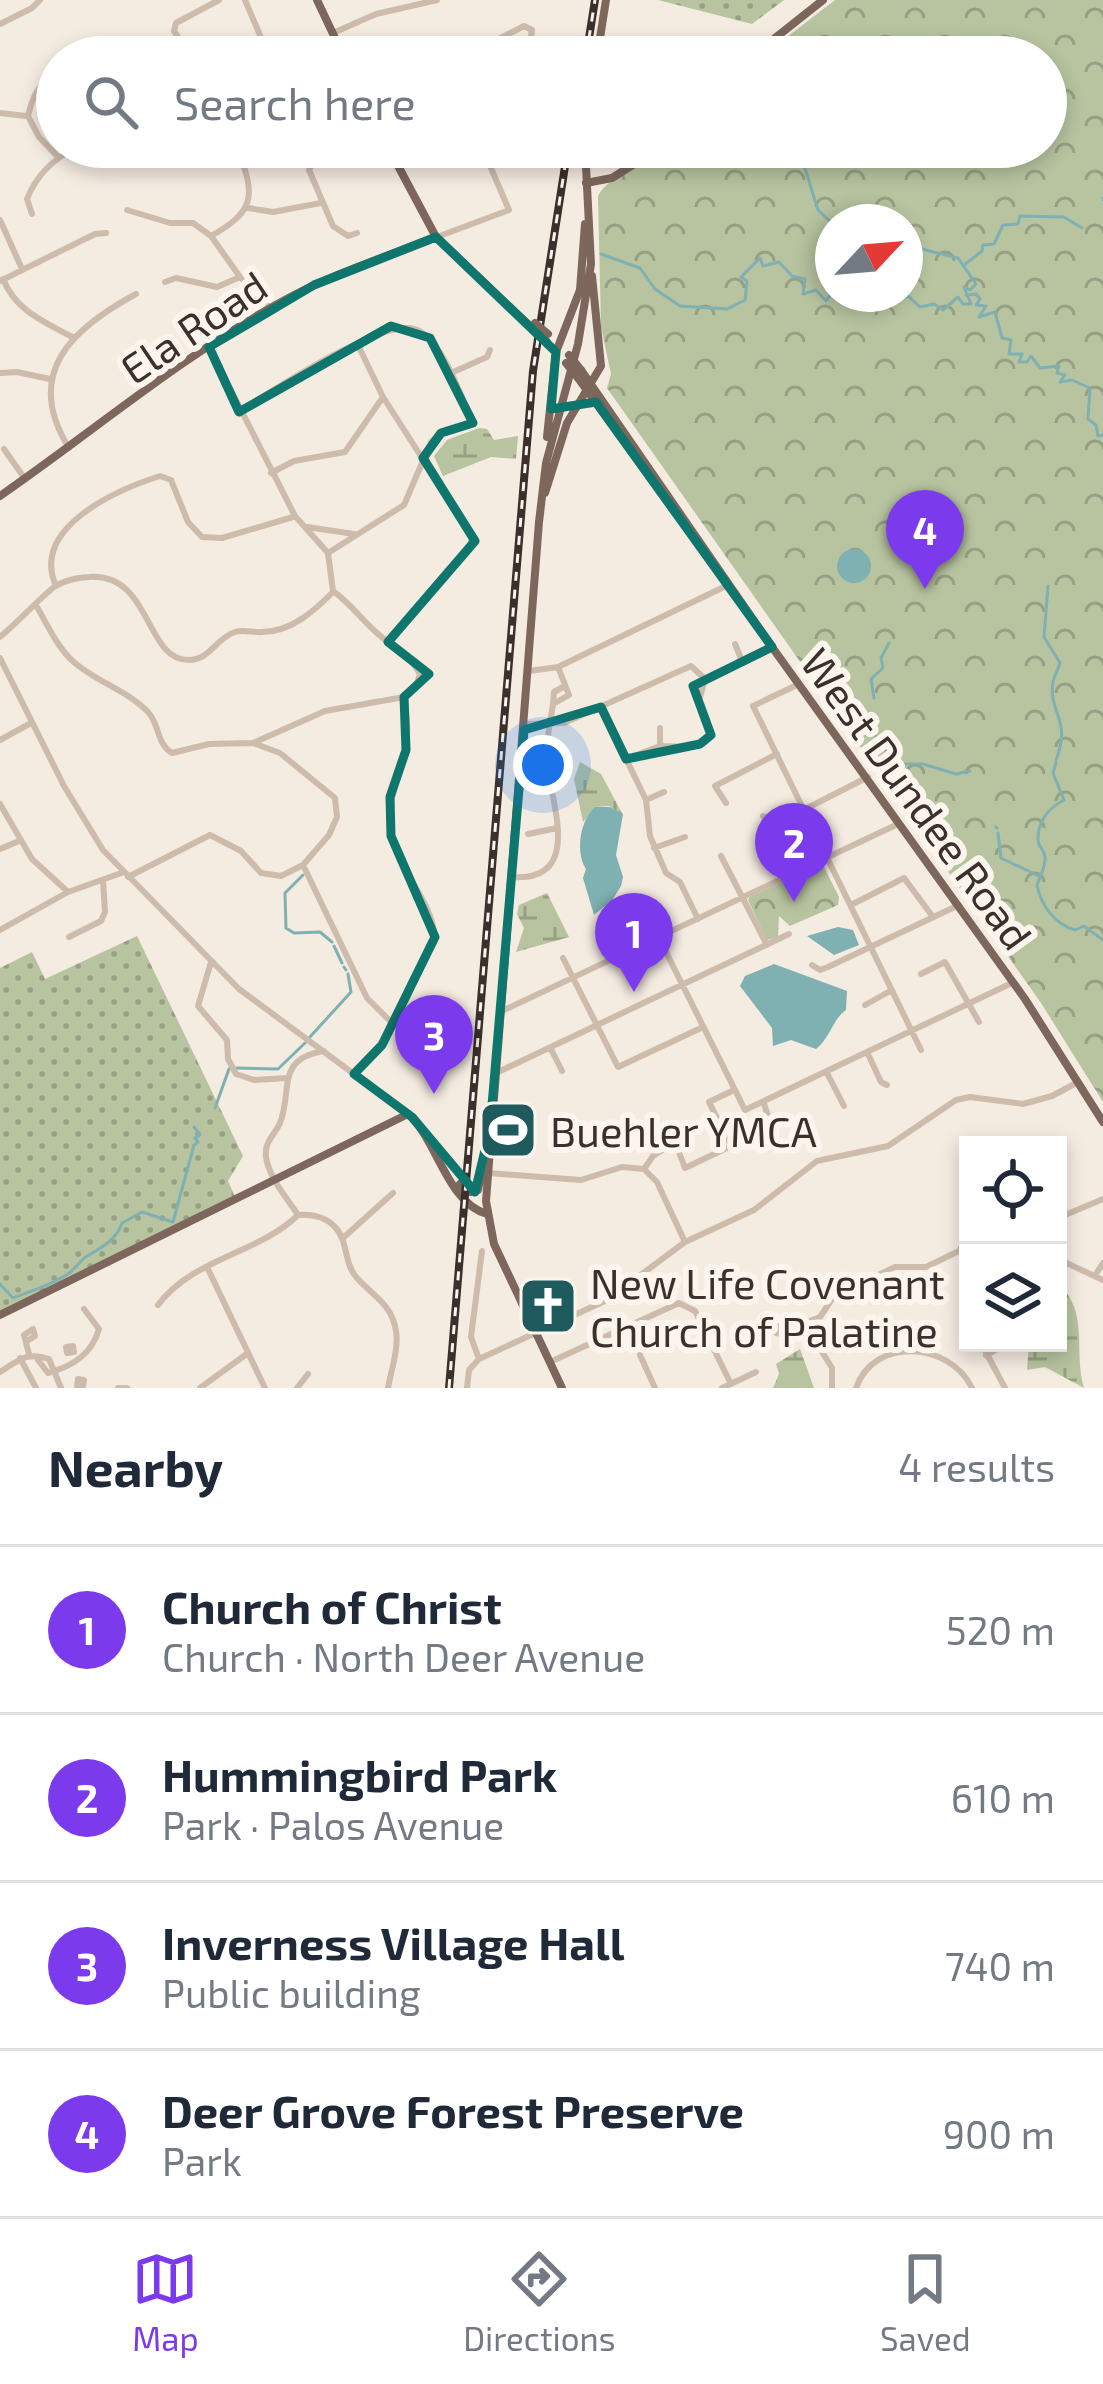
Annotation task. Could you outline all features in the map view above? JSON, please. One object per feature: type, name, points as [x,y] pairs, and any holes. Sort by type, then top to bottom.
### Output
[{"type":"main road","points":[[317,0],[334,36]]},
{"type":"main road","points":[[778,36],[823,0]]},
{"type":"main road","points":[[601,36],[606,2]]},
{"type":"main road","name":"West Dundee Road","points":[[399,168],[436,237],[548,338],[590,387],[1014,982],[1103,1122]]},
{"type":"main road","points":[[542,500],[576,406],[602,357],[586,168]]},
{"type":"main road","points":[[586,184],[612,178],[628,168]]},
{"type":"main road","points":[[562,1388],[494,1244],[487,1214],[542,500],[558,349],[581,280],[587,198]]},
{"type":"main road","name":"Ela Road","points":[[0,496],[208,346],[270,308],[343,272],[436,237]]},
{"type":"main road","points":[[546,463],[576,374],[591,264]]},
{"type":"main road","points":[[548,338],[568,326]]},
{"type":"main road","name":"West Dundee Road","points":[[590,387],[596,402],[679,513]]},
{"type":"main road","points":[[576,406],[596,402]]},
{"type":"main road","points":[[0,1315],[408,1114],[487,1214]]},
{"type":"main road","points":[[460,1184],[470,1192],[478,1190],[490,1129]]},
{"type":"main road","points":[[435,1150],[465,1200],[487,1214]]},
{"type":"street","points":[[0,24],[40,0]]},
{"type":"street","points":[[177,36],[176,23],[220,0]]},
{"type":"street","points":[[245,0],[260,36]]},
{"type":"street","points":[[333,33],[376,14],[437,0]]},
{"type":"street","points":[[507,36],[528,26],[531,36]]},
{"type":"street","points":[[36,93],[28,116],[36,131]]},
{"type":"street","points":[[0,113],[28,116]]},
{"type":"street","points":[[32,214],[27,199],[34,182],[48,168]]},
{"type":"street","points":[[211,236],[248,208],[250,194],[241,168]]},
{"type":"street","points":[[310,168],[333,226],[348,236],[357,233]]},
{"type":"street","points":[[436,237],[509,210],[491,168]]},
{"type":"street","points":[[248,208],[273,212],[322,203]]},
{"type":"street","points":[[127,210],[170,223],[194,223],[211,236],[270,308]]},
{"type":"street","points":[[0,220],[22,269]]},
{"type":"street","points":[[72,337],[24,311],[2,280],[95,234],[106,233]]},
{"type":"street","points":[[165,282],[176,278],[217,287],[240,277]]},
{"type":"street","points":[[69,448],[55,425],[50,380],[72,337],[136,294]]},
{"type":"street","points":[[239,412],[300,373],[392,326],[416,329],[430,338],[472,424],[441,434],[423,458],[404,505],[328,553]]},
{"type":"street","points":[[358,345],[383,397],[472,536],[470,547],[388,642]]},
{"type":"street","points":[[208,346],[295,516],[328,553],[333,591],[412,661],[419,674],[416,686],[404,697],[325,711],[254,743]]},
{"type":"street","points":[[451,373],[487,357],[490,350]]},
{"type":"street","points":[[0,373],[50,380]]},
{"type":"street","points":[[271,473],[294,461],[345,452],[383,397]]},
{"type":"street","points":[[4,449],[25,479]]},
{"type":"street","points":[[56,586],[50,556],[60,536],[99,504],[160,476],[171,480],[188,522],[202,537],[224,537],[295,516]]},
{"type":"street","points":[[304,526],[356,535]]},
{"type":"street","points":[[0,637],[56,586],[96,577],[132,593],[166,650],[191,660],[205,656],[233,632],[270,632],[291,625],[318,608],[333,591]]},
{"type":"street","points":[[529,671],[558,667],[728,585]]},
{"type":"street","points":[[0,929],[68,892],[126,875],[210,835],[241,851],[260,873],[281,876],[303,865],[333,829],[337,817],[335,799],[280,753],[254,743],[209,744],[183,753],[165,749],[153,717],[74,663],[37,607]]},
{"type":"street","points":[[735,644],[742,661]]},
{"type":"street","points":[[626,759],[660,746],[692,747],[711,735],[699,694],[705,680],[772,647]]},
{"type":"street","points":[[0,658],[85,822],[126,875],[239,988],[408,1114]]},
{"type":"street","points":[[524,724],[550,725],[691,666],[705,680]]},
{"type":"street","points":[[510,877],[537,876],[548,869],[558,848],[547,767],[553,704],[566,699],[558,667]]},
{"type":"street","points":[[799,684],[753,706],[921,1050]]},
{"type":"street","points":[[354,1074],[382,1045],[435,938],[426,903],[391,836],[390,797],[406,750],[404,697]]},
{"type":"street","points":[[601,706],[646,800],[655,848],[666,873],[680,882],[698,919]]},
{"type":"street","points":[[0,740],[31,723]]},
{"type":"street","points":[[660,728],[660,746]]},
{"type":"street","points":[[726,803],[715,786],[777,754]]},
{"type":"street","points":[[763,816],[776,824],[868,777]]},
{"type":"street","points":[[646,800],[664,792]]},
{"type":"street","points":[[0,804],[39,868],[68,892]]},
{"type":"street","points":[[500,1012],[901,822]]},
{"type":"street","points":[[528,834],[557,828]]},
{"type":"street","points":[[655,848],[685,837]]},
{"type":"street","points":[[0,849],[20,841]]},
{"type":"street","points":[[722,856],[767,945]]},
{"type":"street","points":[[303,865],[367,998],[391,1022]]},
{"type":"street","points":[[850,905],[904,878],[933,917]]},
{"type":"street","points":[[69,937],[101,921],[103,881]]},
{"type":"street","points":[[812,965],[828,968],[958,905]]},
{"type":"street","points":[[645,910],[745,1110],[1014,982]]},
{"type":"street","points":[[496,1072],[790,934]]},
{"type":"street","points":[[563,958],[618,1067],[701,1028]]},
{"type":"street","points":[[211,962],[198,1006],[227,1040],[236,1074],[254,1080],[287,1078]]},
{"type":"street","points":[[921,974],[946,962],[966,1006],[979,1022]]},
{"type":"street","points":[[865,1004],[892,991]]},
{"type":"street","points":[[310,1054],[314,1044]]},
{"type":"street","points":[[551,1049],[562,1071]]},
{"type":"street","points":[[298,1215],[266,1159],[267,1142],[280,1123],[287,1078],[294,1065],[310,1054],[325,1052]]},
{"type":"street","points":[[868,1054],[887,1085]]},
{"type":"street","points":[[827,1073],[844,1106]]},
{"type":"street","points":[[467,1388],[478,1359],[629,1287],[685,1241],[754,1210],[817,1161],[897,1142],[956,1100],[970,1097],[1023,1104],[1078,1082]]},
{"type":"street","points":[[644,1168],[675,1142],[685,1168],[731,1146],[709,1102],[732,1091]]},
{"type":"street","points":[[764,1104],[771,1125]]},
{"type":"street","points":[[488,1173],[581,1180],[622,1167],[644,1168],[657,1182],[685,1241]]},
{"type":"street","points":[[343,1238],[394,1192]]},
{"type":"street","points":[[1067,1214],[1103,1199]]},
{"type":"street","points":[[158,1305],[172,1288],[298,1215],[317,1217],[333,1224],[343,1238],[346,1262],[390,1310],[397,1334],[388,1388]]},
{"type":"street","points":[[784,1331],[820,1317],[834,1296],[877,1275],[901,1266],[926,1267],[959,1251],[963,1244]]},
{"type":"street","points":[[478,1359],[471,1336],[482,1251]]},
{"type":"street","points":[[1067,1262],[1100,1277],[1103,1263]]},
{"type":"street","points":[[207,1266],[265,1388]]},
{"type":"street","points":[[550,1363],[669,1305],[687,1305],[700,1319],[731,1384]]},
{"type":"street","points":[[20,1358],[36,1385],[68,1366],[94,1345],[99,1329],[84,1309]]},
{"type":"street","points":[[27,1341],[29,1354]]},
{"type":"street","points":[[94,1345],[104,1349]]},
{"type":"street","points":[[819,1347],[832,1368],[832,1388]]},
{"type":"street","points":[[856,1388],[863,1373],[876,1363],[896,1354],[924,1351],[952,1361],[972,1388]]},
{"type":"street","points":[[984,1352],[1005,1388]]},
{"type":"street","points":[[986,1355],[992,1352]]},
{"type":"street","points":[[200,1388],[248,1353]]},
{"type":"street","points":[[0,1371],[29,1354],[49,1359],[61,1388]]},
{"type":"street","points":[[640,1355],[655,1388]]},
{"type":"street","points":[[38,1360],[52,1372]]},
{"type":"street","points":[[68,1366],[76,1382]]},
{"type":"street","points":[[722,1388],[756,1372]]},
{"type":"street","points":[[297,1388],[308,1374]]},
{"type":"highlighted area","points":[[436,237],[556,352],[551,409],[596,402],[772,647],[693,686],[711,735],[700,744],[626,759],[601,707],[524,730],[490,1129],[475,1192],[412,1117],[354,1074],[382,1045],[435,937],[391,836],[390,797],[406,750],[404,697],[429,674],[388,642],[475,541],[423,458],[441,433],[473,423],[430,338],[391,326],[239,412],[209,347],[314,285]]},
{"type":"green space","points":[[658,0],[784,0],[752,24]]},
{"type":"green space","points":[[835,0],[1103,0],[1103,1102],[1041,1003],[607,388],[611,374],[601,327],[598,196],[631,168],[1067,168],[1067,36],[788,36]]},
{"type":"green space","points":[[487,429],[494,440],[518,436],[516,459],[491,457],[443,476],[434,456],[447,440]]},
{"type":"green space","points":[[580,762],[601,774],[623,815],[609,806],[596,807],[583,822],[574,779]]},
{"type":"green space","points":[[822,863],[839,897],[838,905],[790,926],[779,916],[778,937],[767,940],[750,897]]},
{"type":"green space","points":[[547,893],[569,937],[516,952],[524,928],[517,914],[519,905]]},
{"type":"green space","points":[[137,936],[243,1156],[228,1181],[235,1197],[0,1312],[0,968],[32,952],[45,979]]},
{"type":"green space","points":[[1067,1294],[1077,1320],[1084,1388],[1045,1367],[1027,1370],[1028,1352],[1067,1352]]},
{"type":"green space","points":[[800,1349],[814,1388],[773,1388],[779,1374],[776,1364]]},
{"type":"water","points":[[854,549],[866,554],[871,566],[866,578],[854,583],[842,578],[837,566],[842,554]]},
{"type":"water","points":[[595,807],[610,807],[623,814],[616,855],[623,877],[613,899],[594,915],[580,845]]},
{"type":"water","points":[[838,927],[853,930],[859,945],[834,955],[807,936]]},
{"type":"water","points":[[774,964],[847,991],[846,1010],[816,1049],[791,1040],[773,1046],[772,1028],[740,986],[745,976]]},
{"type":"waterway","points":[[805,168],[816,204]]},
{"type":"waterway","points":[[964,265],[983,245],[994,244],[1003,225],[1018,224],[1020,216],[1064,217],[1082,228]]},
{"type":"waterway","points":[[923,249],[958,258],[976,284],[970,290],[964,287],[971,304],[963,304],[958,297],[943,310],[934,304],[923,306]]},
{"type":"waterway","points":[[601,254],[640,268],[655,289],[680,306],[727,309],[745,300],[747,281],[741,277],[760,258],[763,266],[779,262],[792,276],[805,279],[803,294],[815,290]]},
{"type":"waterway","points":[[966,295],[976,294],[980,299],[976,305],[986,306],[979,317],[995,312],[1002,338],[1011,340],[1009,354],[1022,354],[1019,362],[1031,356],[1040,368],[1059,366],[1057,373],[1065,375],[1060,382],[1072,380],[1090,388],[1088,419],[1096,425],[1098,436],[1103,435]]},
{"type":"waterway","points":[[1048,586],[1044,637],[1060,663],[1052,693],[1062,735],[1056,760]]},
{"type":"waterway","points":[[874,698],[871,679],[883,668],[881,658],[889,643]]},
{"type":"waterway","points":[[872,731],[895,764],[923,764],[956,774],[970,771]]},
{"type":"waterway","points":[[1056,763],[1053,773],[1064,800],[1040,826],[1038,842],[1045,861],[1039,893],[1061,923],[1075,930],[1084,926],[1103,940]]},
{"type":"waterway","points":[[998,833],[1001,858],[1039,876]]},
{"type":"waterway","points":[[303,875],[285,893],[286,928],[294,933],[320,932],[332,942]]},
{"type":"waterway","points":[[334,946],[342,963]]},
{"type":"waterway","points":[[309,1038],[351,992],[348,974]]},
{"type":"waterway","points":[[236,1068],[278,1069],[305,1043]]},
{"type":"waterway","points":[[215,1108],[229,1069]]},
{"type":"waterway","points":[[0,1284],[13,1298],[55,1281],[108,1242],[122,1223],[142,1212],[173,1222],[198,1142],[195,1138],[200,1135],[194,1127]]},
{"type":"railway","points":[[589,36],[595,0]]},
{"type":"railway","points":[[449,1388],[533,371],[565,168]]},
{"type":"place","name":"Deer Grove Forest Preserve","points":[[925,589]]},
{"type":"place","name":"Hummingbird Park","points":[[794,902]]},
{"type":"place","name":"Church of Christ","points":[[634,992]]},
{"type":"place","name":"Inverness Village Hall","points":[[434,1094]]},
{"type":"place","name":"Buehler YMCA","points":[[508,1130]]},
{"type":"place","name":"New Life Covenant Church of Palatine","points":[[548,1306]]}]
